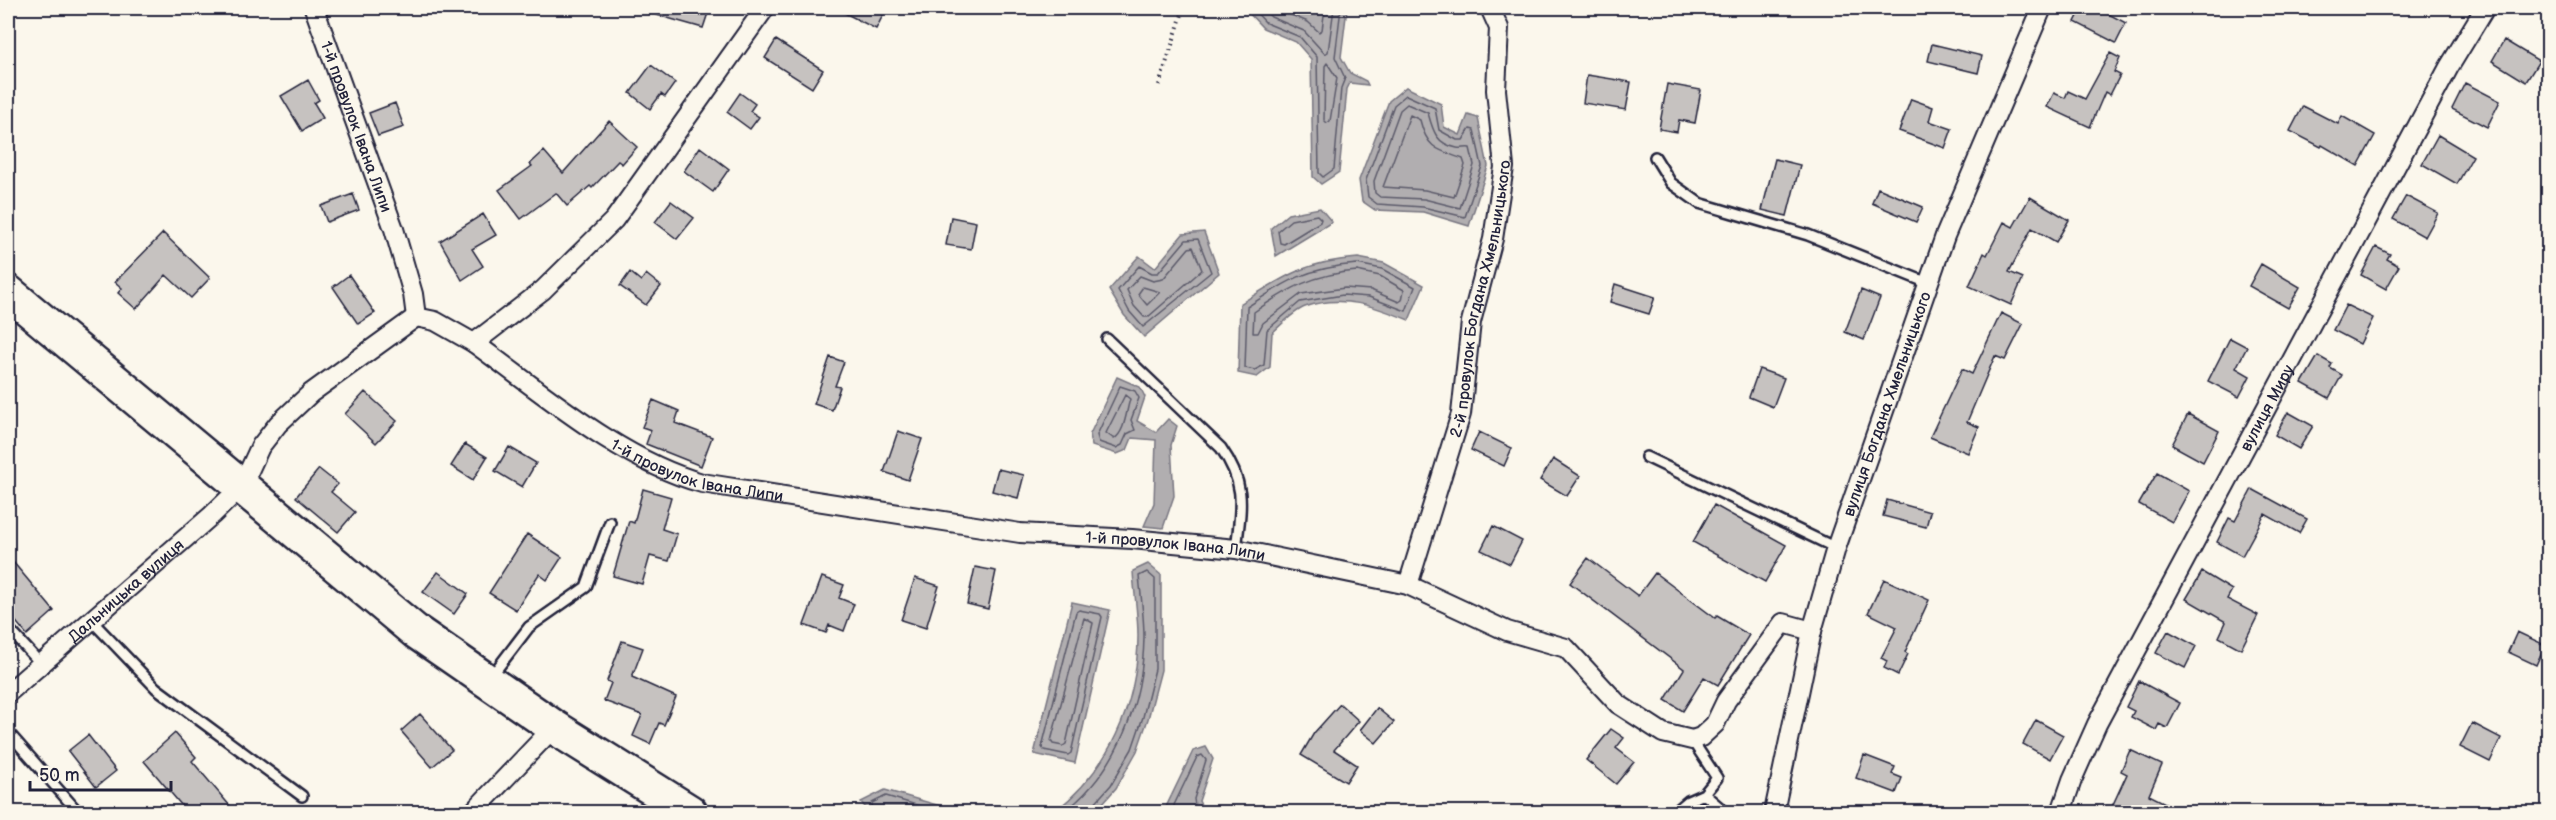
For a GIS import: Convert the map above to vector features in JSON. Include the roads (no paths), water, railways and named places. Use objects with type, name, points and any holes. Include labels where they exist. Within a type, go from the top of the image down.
[{"type":"highway","points":[[8,292],[416,631],[486,682],[690,813]]},
{"type":"street","name":"1-й провулок Івана Липи","points":[[314,8],[394,229],[413,294],[416,317],[435,321],[474,343],[613,442],[660,469],[702,483],[1020,533],[1132,539],[1236,549],[1408,585],[1507,631],[1566,648],[1618,704],[1663,733],[1692,740]]},
{"type":"street","points":[[474,343],[543,290],[614,220],[765,8]]},
{"type":"street","name":"2-й провулок Богдана Хмельницького","points":[[1408,585],[1461,414],[1471,322],[1493,239],[1504,167],[1496,90],[1499,28],[1490,8]]},
{"type":"street","name":"вулиця Богдана Хмельницького","points":[[1774,813],[1812,631],[1836,548],[1928,283],[2042,8]]},
{"type":"street","name":"вулиця Миру","points":[[2061,813],[2072,780],[2097,724],[2444,78],[2485,8]]},
{"type":"street","points":[[242,486],[260,447],[278,424],[311,393],[416,317]]},
{"type":"street","name":"Дальницька вулиця","points":[[8,693],[242,486]]},
{"type":"street","points":[[1692,740],[1701,737],[1715,724],[1726,701],[1783,623],[1812,631]]},
{"type":"street","points":[[473,813],[554,727]]},
{"type":"lane","points":[[1655,157],[1671,183],[1699,203],[1808,235],[1928,283]]},
{"type":"lane","points":[[1107,339],[1221,448],[1233,465],[1240,488],[1236,549]]},
{"type":"lane","points":[[1646,457],[1836,548]]},
{"type":"lane","points":[[486,682],[529,627],[586,587],[610,522]]},
{"type":"lane","points":[[92,621],[156,688],[303,796]]},
{"type":"lane","points":[[8,628],[41,664]]},
{"type":"lane","points":[[8,732],[78,813]]},
{"type":"lane","points":[[1675,813],[1688,801],[1704,795],[1717,778],[1692,740]]},
{"type":"lane","points":[[1704,795],[1725,813]]},
{"type":"water","points":[[1244,8],[1347,8],[1341,57],[1350,73],[1366,81],[1368,85],[1350,83],[1347,89],[1339,172],[1321,184],[1313,177],[1311,59],[1296,42],[1263,28]]},
{"type":"water","points":[[1406,87],[1441,104],[1444,127],[1460,135],[1468,115],[1478,118],[1488,166],[1469,226],[1423,212],[1375,210],[1362,201],[1359,180],[1389,101]]},
{"type":"water","points":[[1320,208],[1332,222],[1276,256],[1271,228],[1288,214]]},
{"type":"water","points":[[1204,232],[1219,273],[1144,337],[1124,315],[1109,290],[1139,256],[1155,268],[1183,234]]},
{"type":"water","points":[[1358,258],[1384,263],[1424,285],[1409,320],[1358,303],[1332,302],[1305,307],[1272,333],[1270,367],[1257,377],[1238,373],[1240,304],[1295,272],[1323,263]]},
{"type":"water","points":[[1117,377],[1140,387],[1145,397],[1137,421],[1156,432],[1168,419],[1177,426],[1171,445],[1174,496],[1163,528],[1144,526],[1154,503],[1156,440],[1132,438],[1127,450],[1117,454],[1092,446],[1090,434]]},
{"type":"water","points":[[1148,564],[1161,575],[1161,670],[1137,751],[1116,788],[1095,812],[1054,812],[1090,777],[1116,734],[1126,711],[1137,662],[1138,636],[1133,571]]},
{"type":"water","points":[[1072,602],[1110,610],[1075,763],[1034,754]]},
{"type":"water","points":[[1206,747],[1213,759],[1199,801],[1203,809],[1198,812],[1170,812],[1166,807],[1193,751]]},
{"type":"water","points":[[885,790],[961,812],[869,812],[861,802]]}]
